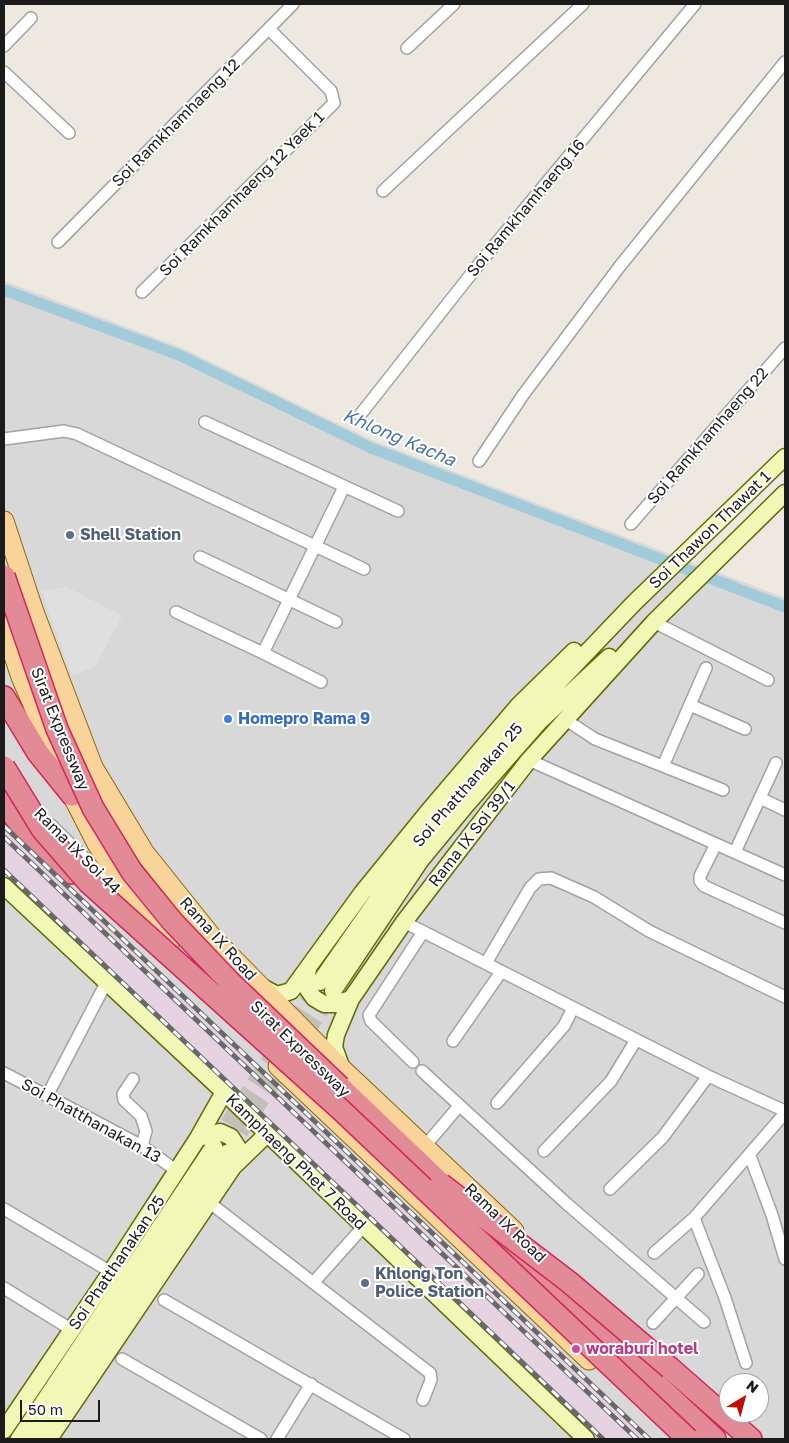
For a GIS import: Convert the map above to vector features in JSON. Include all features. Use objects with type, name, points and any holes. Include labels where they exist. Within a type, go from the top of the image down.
[{"type":"highway","name":"Sirat Expressway","points":[[4,576],[57,729],[93,808],[132,872],[172,921],[229,981],[441,1184],[715,1439]]},
{"type":"highway","points":[[4,697],[38,753],[72,795]]},
{"type":"highway","name":"Sirat Expressway","points":[[4,767],[42,829],[89,883],[340,1110],[688,1439]]},
{"type":"highway","points":[[4,802],[44,849],[120,913],[174,953]]},
{"type":"highway","points":[[441,1184],[569,1282],[751,1439]]},
{"type":"main road","name":"Soi Thawon Thawat 1","points":[[634,603],[785,457]]},
{"type":"main road","name":"Soi Thawon Thawat 1","points":[[654,622],[785,493]]},
{"type":"main road","name":"Rama IX Road","points":[[4,521],[34,612],[93,766],[144,852],[212,937],[342,1070],[499,1216],[652,1368],[728,1439]]},
{"type":"main road","points":[[261,987],[277,995],[287,994],[308,969],[362,893],[519,705],[567,657],[614,616],[634,603]]},
{"type":"main road","name":"Soi Phatthanakan 25","points":[[634,603],[527,715],[413,848],[327,986],[420,861],[505,758],[538,722],[625,641],[654,622]]},
{"type":"main road","name":"Rama IX Soi 39/1","points":[[342,1070],[334,1047],[336,1035],[351,999],[404,922],[529,760],[654,622]]},
{"type":"main road","points":[[4,626],[21,677],[72,795],[97,844],[127,891],[174,953],[230,1018],[319,1106],[674,1439]]},
{"type":"main road","name":"Kamphaeng Phet 7 Road","points":[[4,886],[106,984],[224,1092],[266,1135],[586,1439]]},
{"type":"main road","points":[[308,969],[307,988],[314,998],[324,1004],[335,1004],[351,999]]},
{"type":"main road","name":"Soi Phatthanakan 25","points":[[4,1430],[177,1171],[224,1092]]},
{"type":"main road","points":[[198,1138],[220,1132],[231,1137],[236,1142],[239,1156],[224,1155]]},
{"type":"main road","name":"Soi Phatthanakan 25","points":[[19,1439],[224,1155],[266,1135]]},
{"type":"main road","name":"Soi Phatthanakan 25","points":[[49,1439],[210,1203],[224,1155]]},
{"type":"main road","name":"Soi Phatthanakan 25","points":[[34,1439],[224,1155]]},
{"type":"street","name":"Soi Ramkhamhaeng 12","points":[[58,242],[294,4]]},
{"type":"street","points":[[407,48],[454,4]]},
{"type":"street","points":[[383,191],[583,4]]},
{"type":"street","name":"Soi Ramkhamhaeng 16","points":[[360,415],[479,264],[695,4]]},
{"type":"street","points":[[4,46],[31,18]]},
{"type":"street","name":"Soi Ramkhamhaeng 12 Yaek 1","points":[[142,292],[334,103],[331,91],[269,29]]},
{"type":"street","points":[[479,461],[523,395],[620,266],[785,62]]},
{"type":"street","points":[[4,72],[69,133]]},
{"type":"street","name":"Soi Ramkhamhaeng 22","points":[[631,524],[785,348]]},
{"type":"street","points":[[205,422],[398,511]]},
{"type":"street","points":[[4,439],[64,431],[77,434],[364,569]]},
{"type":"street","points":[[262,653],[344,487]]},
{"type":"street","points":[[200,557],[336,622]]},
{"type":"street","points":[[176,612],[321,682]]},
{"type":"street","points":[[654,622],[768,680]]},
{"type":"street","points":[[663,766],[706,668]]},
{"type":"street","points":[[690,706],[745,729]]},
{"type":"street","points":[[566,720],[595,739],[723,790]]},
{"type":"street","points":[[529,760],[785,874]]},
{"type":"street","points":[[736,852],[776,763]]},
{"type":"street","name":"Rama IX Soi 44","points":[[4,778],[151,924]]},
{"type":"street","points":[[760,798],[785,810]]},
{"type":"street","points":[[716,844],[700,876],[700,881],[704,886],[785,922]]},
{"type":"street","points":[[486,963],[530,888],[539,879],[550,878],[594,897],[648,931],[785,997]]},
{"type":"street","points":[[404,922],[708,1076],[785,1112],[750,1156],[694,1218],[654,1253]]},
{"type":"street","points":[[413,1062],[371,1021],[369,1016],[423,932]]},
{"type":"street","points":[[453,1041],[501,972]]},
{"type":"street","points":[[47,1096],[106,984]]},
{"type":"street","points":[[497,1102],[564,1026],[573,1008]]},
{"type":"street","points":[[544,1151],[611,1081],[636,1040]]},
{"type":"street","points":[[422,1072],[704,1322]]},
{"type":"street","name":"Soi Phatthanakan 13","points":[[4,1073],[142,1146],[177,1171]]},
{"type":"street","points":[[610,1189],[663,1137],[708,1076]]},
{"type":"street","points":[[133,1079],[123,1094],[124,1100],[141,1116],[146,1131],[142,1146]]},
{"type":"street","points":[[425,1146],[459,1106]]},
{"type":"street","points":[[750,1156],[772,1215],[785,1259]]},
{"type":"street","points":[[210,1203],[430,1373],[431,1380],[423,1400]]},
{"type":"street","points":[[4,1209],[111,1272]]},
{"type":"street","points":[[694,1218],[746,1363]]},
{"type":"street","points":[[313,1283],[363,1227]]},
{"type":"street","points":[[653,1323],[698,1274]]},
{"type":"street","points":[[4,1288],[72,1330]]},
{"type":"street","points":[[164,1300],[404,1439]]},
{"type":"street","points":[[122,1359],[261,1439]]},
{"type":"street","points":[[277,1439],[311,1384]]},
{"type":"shaded area","points":[[4,281],[182,348],[374,441],[785,598],[785,1439],[4,1439]]},
{"type":"shaded area","points":[[67,587],[122,616],[95,667],[72,676],[42,591]]},
{"type":"shaded area","points":[[4,824],[653,1439],[583,1439],[4,886]]},
{"type":"waterway","name":"Khlong Kacha","points":[[4,290],[179,355],[371,448],[785,607]]},
{"type":"tunnel","points":[[215,1144],[319,984]]},
{"type":"tunnel","points":[[227,1152],[332,993]]},
{"type":"railway","points":[[4,826],[649,1439]]},
{"type":"railway","points":[[4,837],[637,1439]]},
{"type":"railway","points":[[4,870],[603,1439]]},
{"type":"place","name":"Shell Station","points":[[70,535]]},
{"type":"place","name":"Homepro Rama 9","points":[[228,719]]},
{"type":"place","name":"Khlong Ton Police Station","points":[[365,1283]]},
{"type":"place","name":"woraburi hotel","points":[[576,1349]]}]
